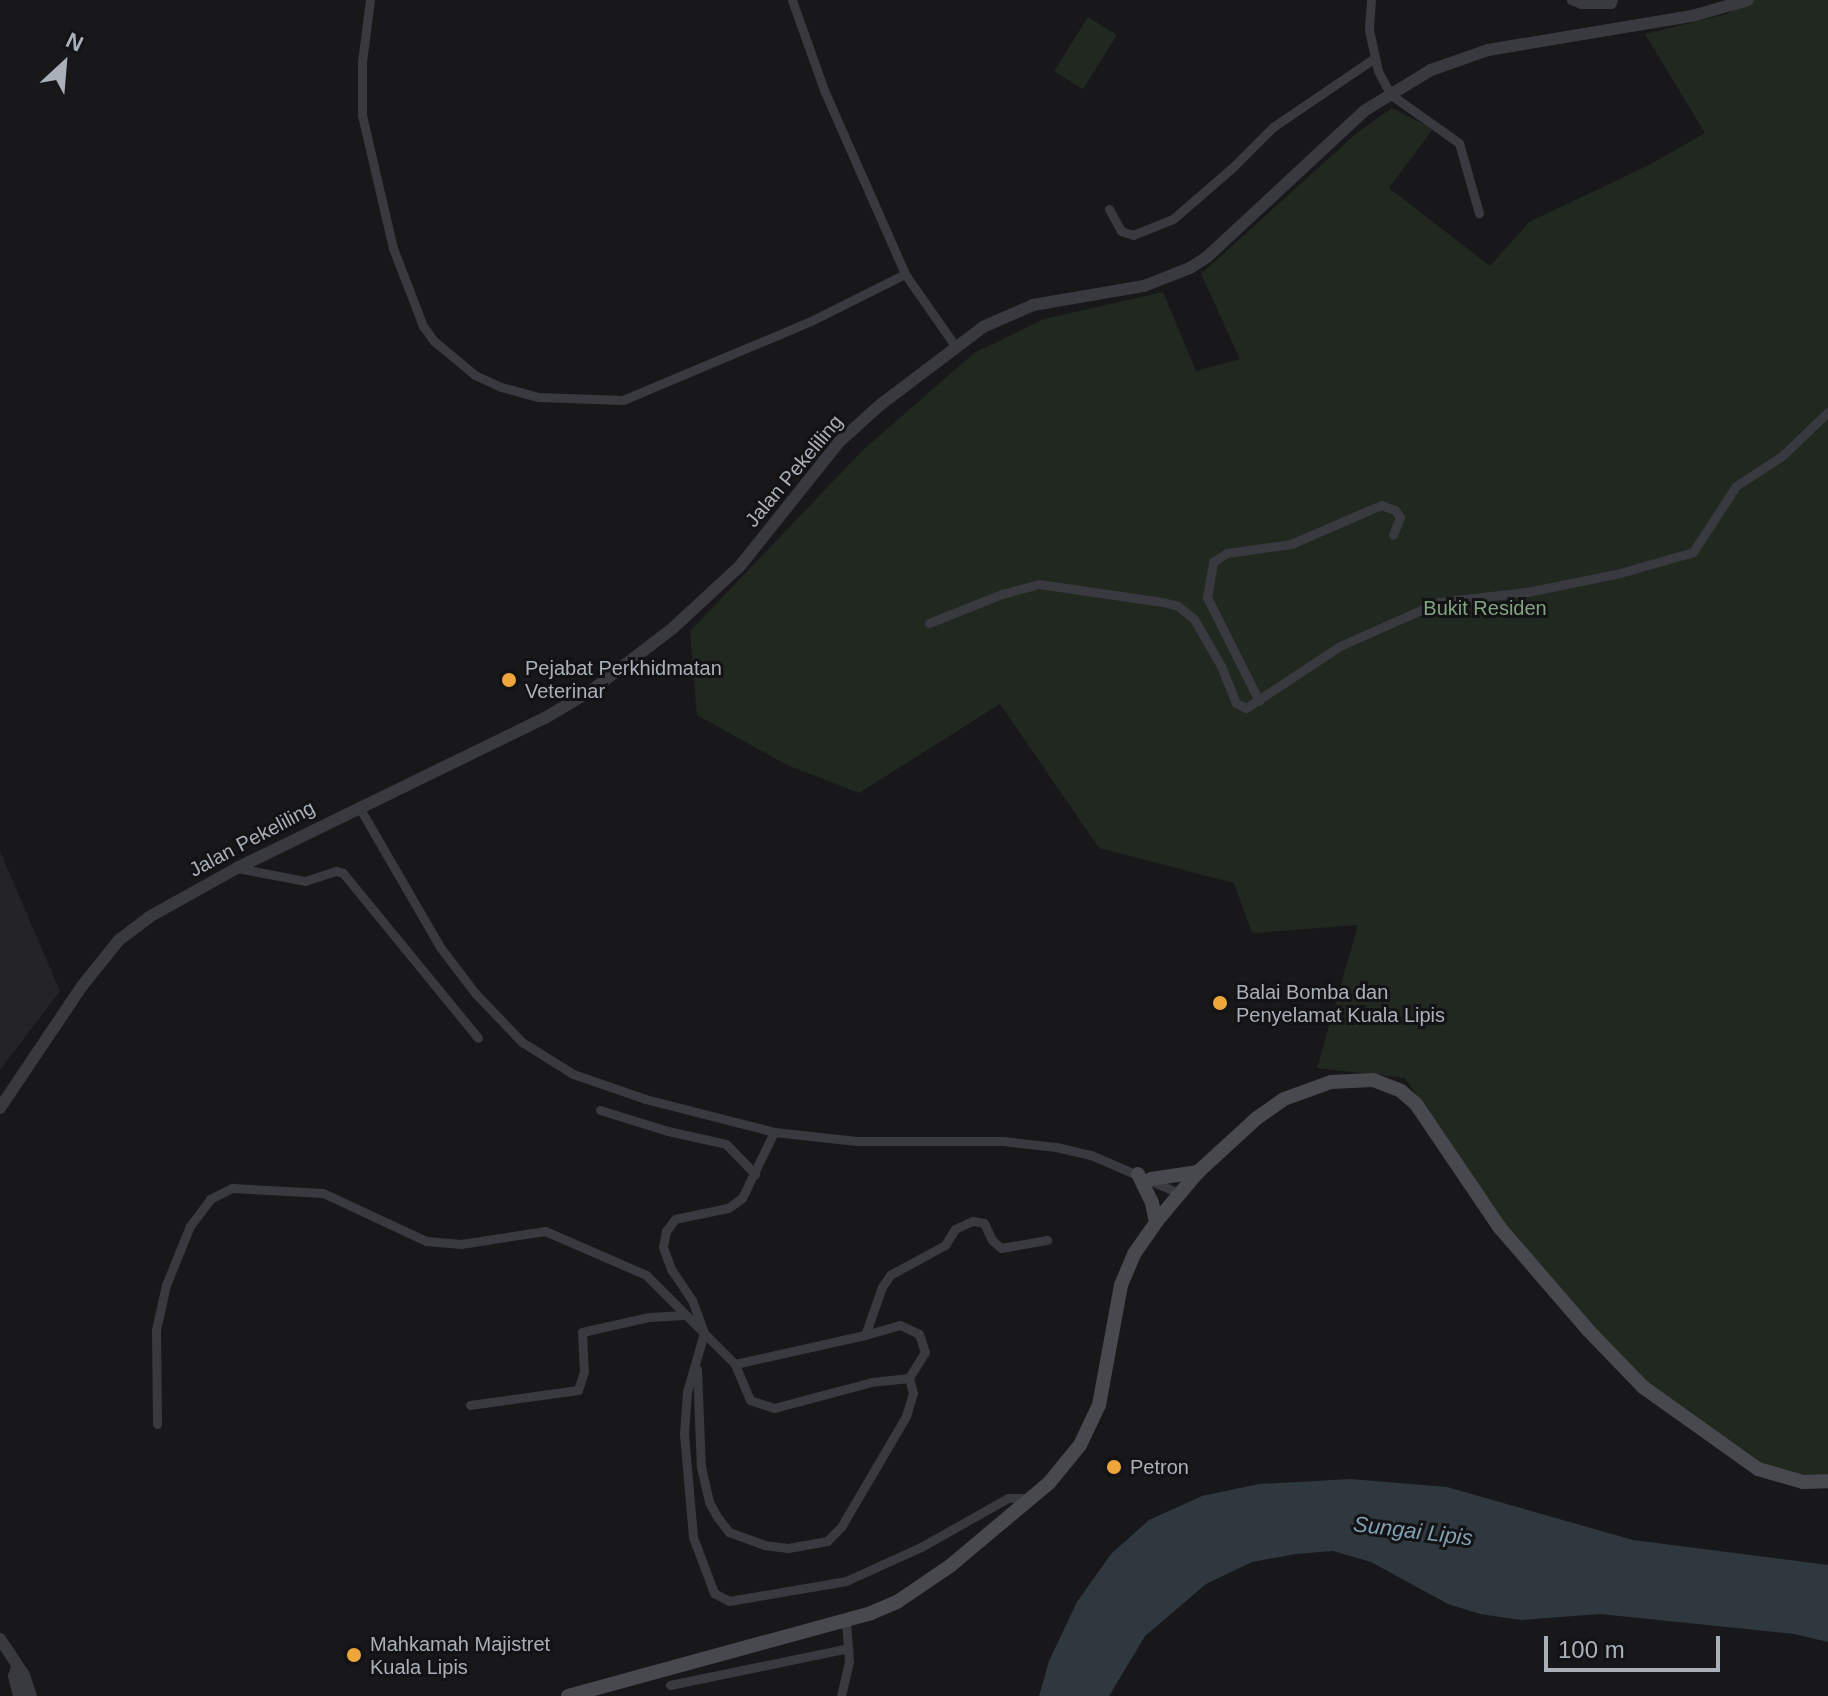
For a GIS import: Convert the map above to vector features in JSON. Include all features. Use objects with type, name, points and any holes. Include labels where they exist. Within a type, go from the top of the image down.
[{"type":"main road","points":[[568,1696],[846,1621],[897,1602],[921,1587],[1032,1498],[1080,1445],[1092,1423],[1104,1382],[1121,1285],[1134,1254],[1179,1193],[1257,1118],[1284,1099],[1346,1080],[1387,1083],[1416,1104],[1500,1228],[1588,1330],[1643,1387],[1758,1469],[1803,1482],[1828,1481]]},
{"type":"main road","points":[[1156,1222],[1144,1176],[1198,1172]]},
{"type":"street","points":[[370,0],[362,62],[362,115],[393,248],[423,326],[434,341],[475,375],[501,387],[538,397],[623,400],[811,321],[905,274]]},
{"type":"street","points":[[792,0],[824,90],[905,274],[956,347]]},
{"type":"street","points":[[1371,0],[1369,30],[1373,59],[1390,94],[1459,143],[1479,213]]},
{"type":"street","points":[[1571,0],[1581,4],[1611,4],[1613,0]]},
{"type":"street","name":"Jalan Pekeliling","points":[[0,1108],[82,986],[119,940],[149,917],[237,868],[566,707],[673,628],[757,546],[839,442],[880,405],[956,347],[1018,309],[1144,286],[1190,268],[1207,257],[1334,137],[1390,94],[1431,70],[1488,50],[1692,16],[1748,0]]},
{"type":"street","points":[[1109,209],[1121,231],[1133,235],[1173,219],[1224,176],[1273,127],[1373,59]]},
{"type":"street","points":[[929,623],[1039,584],[1178,606],[1194,619],[1239,707],[1246,708],[1340,646],[1439,602],[1542,589],[1620,573],[1693,552],[1736,486],[1782,456],[1828,412]]},
{"type":"street","points":[[1259,701],[1207,597],[1213,562],[1227,553],[1291,544],[1381,505],[1390,507],[1400,517],[1393,535]]},
{"type":"street","points":[[359,807],[440,947],[475,993],[522,1042],[573,1074],[602,1087],[774,1132],[857,1141],[1025,1142],[1091,1155],[1179,1193]]},
{"type":"street","points":[[237,868],[305,881],[336,871],[343,873],[478,1038]]},
{"type":"street","points":[[600,1110],[668,1131],[726,1144],[755,1174]]},
{"type":"street","points":[[774,1132],[742,1198],[728,1208],[687,1214],[675,1219],[666,1231],[665,1256],[692,1300],[704,1333],[687,1392],[684,1434],[693,1537],[708,1583],[722,1599],[820,1588],[846,1581],[921,1547],[1008,1498],[1032,1498]]},
{"type":"street","points":[[157,1424],[156,1330],[166,1285],[190,1226],[210,1199],[232,1188],[323,1193],[426,1241],[461,1244],[545,1231],[646,1275],[735,1364],[750,1400],[774,1408],[872,1382],[909,1378]]},
{"type":"street","points":[[865,1335],[882,1287],[890,1275],[945,1245],[955,1229],[980,1220],[996,1245],[1008,1249],[1047,1240]]},
{"type":"street","points":[[470,1405],[578,1390],[584,1372],[582,1332],[649,1317],[685,1315]]},
{"type":"street","points":[[696,1363],[701,1467],[709,1502],[729,1532],[753,1542],[788,1548],[819,1544],[841,1527],[906,1416],[913,1393],[909,1378],[925,1352],[919,1334],[900,1325],[735,1364]]},
{"type":"street","points":[[841,1696],[847,1678],[846,1621]]},
{"type":"street","points":[[0,1639],[24,1675],[31,1696]]},
{"type":"street","points":[[670,1685],[848,1648]]},
{"type":"street","points":[[17,1667],[14,1676],[19,1696]]},
{"type":"shaded area","points":[[0,851],[60,991],[0,1070]]},
{"type":"green space","name":"Bukit Residen","points":[[1752,0],[1828,0],[1828,1478],[1765,1471],[1660,1399],[1504,1227],[1405,1078],[1317,1068],[1358,925],[1252,933],[1234,883],[1099,848],[1000,704],[859,793],[787,765],[697,715],[690,631],[863,450],[974,353],[1044,319],[1163,292],[1196,371],[1240,359],[1201,274],[1358,132],[1392,108],[1433,129],[1389,188],[1490,266],[1529,222],[1649,165],[1705,133],[1645,34],[1727,14]]},
{"type":"green space","points":[[1088,17],[1117,35],[1083,89],[1054,71]]},
{"type":"water","name":"Sungai Lipis","points":[[1350,1479],[1447,1487],[1633,1540],[1828,1565],[1828,1642],[1794,1634],[1600,1614],[1521,1620],[1480,1614],[1448,1604],[1371,1562],[1333,1551],[1252,1562],[1206,1584],[1145,1636],[1109,1696],[1039,1696],[1049,1661],[1077,1602],[1111,1554],[1149,1520],[1202,1496],[1259,1484]]},
{"type":"place","name":"Pejabat Perkhidmatan Veterinar","points":[[509,680]]},
{"type":"place","name":"Balai Bomba dan Penyelamat Kuala Lipis","points":[[1220,1003]]},
{"type":"place","name":"Petron","points":[[1114,1467]]},
{"type":"place","name":"Mahkamah Majistret Kuala Lipis","points":[[354,1655]]}]
